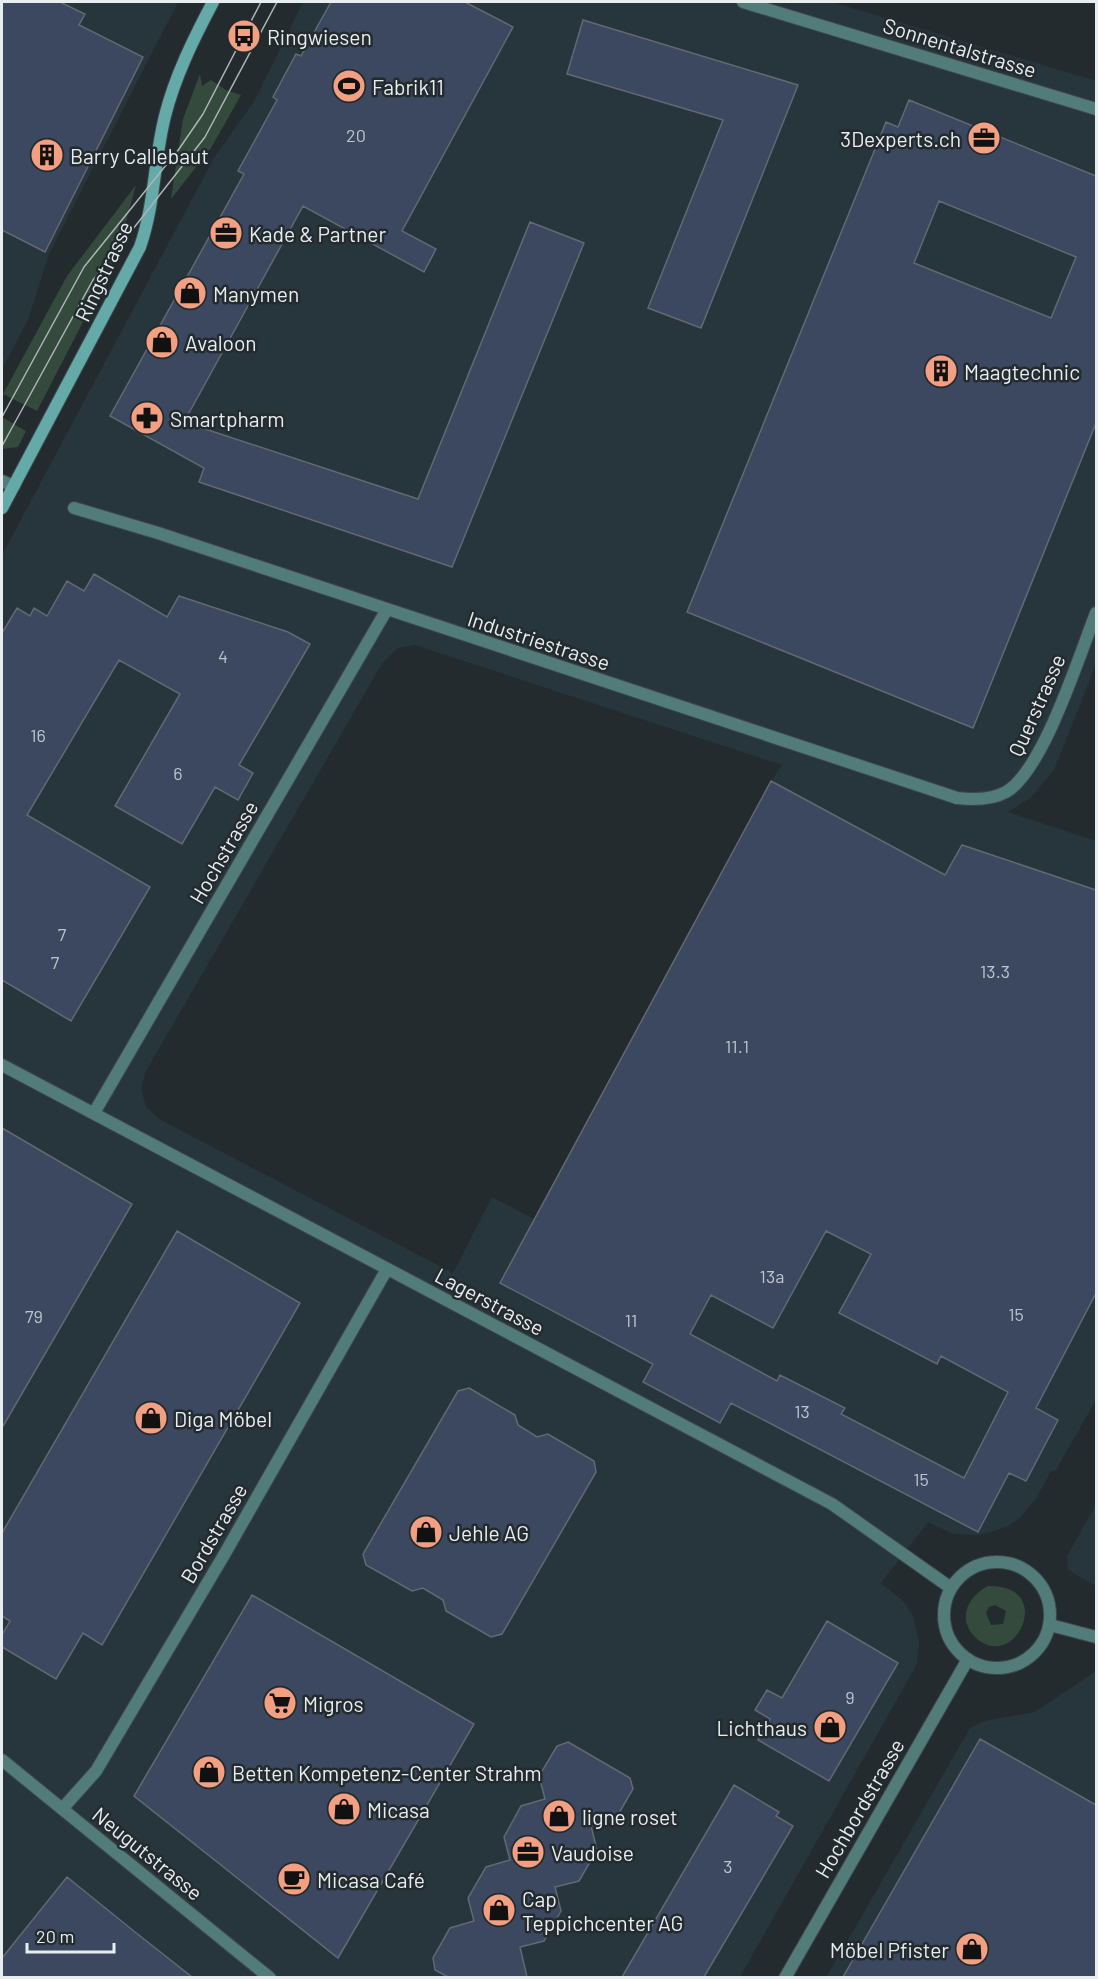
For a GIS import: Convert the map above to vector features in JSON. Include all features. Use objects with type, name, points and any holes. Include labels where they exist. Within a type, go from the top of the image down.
[{"type":"main road","name":"Ringstrasse","points":[[2,508],[140,246],[151,206],[165,116],[182,67],[213,2]]},
{"type":"street","name":"Sonnentalstrasse","points":[[743,2],[1096,109]]},
{"type":"street","points":[[2,480],[14,486]]},
{"type":"street","name":"Industriestrasse","points":[[74,508],[158,533],[386,611],[957,798],[983,800],[994,797]]},
{"type":"street","name":"Hochstrasse","points":[[94,1113],[386,611]]},
{"type":"street","name":"Querstrasse","points":[[994,797],[1017,784],[1034,764],[1096,613]]},
{"type":"street","name":"Lagerstrasse","points":[[2,1065],[832,1504],[951,1588]]},
{"type":"street","name":"Bordstrasse","points":[[62,1809],[96,1771],[224,1555],[387,1269]]},
{"type":"street","points":[[984,1563],[1011,1563],[1024,1568],[1037,1579],[1046,1593],[1050,1609],[1050,1625],[1043,1642],[1031,1656],[1015,1665],[999,1668],[982,1666],[968,1659],[956,1648],[948,1634],[944,1619],[945,1603],[951,1588],[960,1577],[984,1563]]},
{"type":"street","points":[[1050,1625],[1096,1637]]},
{"type":"street","name":"Hochbordstrasse","points":[[785,1977],[968,1659]]},
{"type":"street","name":"Neugutstrasse","points":[[2,1760],[270,1977]]},
{"type":"shaded area","name":"Barry Callebaut","points":[[2,2],[178,2],[49,254],[28,320],[2,369]]},
{"type":"shaded area","points":[[303,2],[832,2],[1096,81],[1096,664],[1054,770],[1030,798],[1008,812],[1096,841],[1096,1400],[1056,1470],[1051,1471],[1037,1497],[1020,1518],[1008,1526],[981,1535],[953,1534],[928,1522],[881,1583],[903,1601],[913,1616],[919,1643],[917,1664],[740,1977],[2,1978],[2,555],[214,158],[255,100]],"holes":[[[415,645],[782,765],[771,781],[534,1219],[492,1197],[453,1273],[159,1119],[146,1107],[141,1088],[146,1071],[383,662],[398,648]]]},
{"type":"shaded area","points":[[1096,1505],[1096,1586],[1068,1570],[1067,1556]]},
{"type":"shaded area","points":[[1096,1671],[1096,1977],[826,1978],[970,1728],[984,1721],[1035,1712]]},
{"type":"green space","points":[[200,74],[202,86],[211,80],[226,90],[241,95],[211,148],[171,199],[183,119]]},
{"type":"green space","points":[[136,185],[116,258],[37,411],[3,394],[67,276]]},
{"type":"green space","points":[[2,417],[26,431],[18,447],[2,449]]},
{"type":"green space","points":[[988,1586],[1009,1589],[1021,1599],[1025,1612],[1022,1626],[1014,1638],[1002,1645],[988,1645],[973,1635],[968,1628],[966,1614],[968,1607],[971,1600]],"holes":[[[995,1605],[1006,1611],[1003,1624],[991,1625],[986,1613],[989,1607]]]},
{"type":"building","name":"Barry Callebaut","points":[[2,2],[60,2],[85,14],[79,25],[143,57],[45,252],[2,230]]},
{"type":"building","points":[[331,2],[465,2],[513,27],[402,231],[436,249],[424,272],[303,206],[184,422],[418,499],[530,222],[584,243],[452,567],[199,482],[204,468],[110,416],[244,174],[238,171],[277,100],[273,97],[296,54],[301,56]]},
{"type":"building","points":[[583,20],[798,85],[701,328],[648,308],[723,120],[567,74]]},
{"type":"building","name":"Maagtechnic","points":[[909,100],[1096,176],[1096,423],[973,728],[687,612],[886,122],[898,127]],"holes":[[[939,201],[1076,257],[1051,318],[914,263]]]},
{"type":"building","points":[[94,574],[167,617],[179,596],[288,632],[310,644],[239,765],[253,773],[238,800],[215,787],[182,844],[115,806],[180,694],[119,660],[27,815],[150,887],[71,1021],[2,980],[2,633],[17,608],[30,616],[34,608],[47,616],[67,581],[84,591]]},
{"type":"building","points":[[771,781],[945,875],[962,845],[1096,890],[1096,1293],[1036,1408],[1058,1420],[1026,1481],[1009,1473],[978,1532],[731,1403],[720,1423],[643,1382],[653,1364],[500,1283]],"holes":[[[826,1231],[871,1254],[839,1313],[937,1364],[941,1356],[1008,1392],[964,1478],[841,1414],[845,1408],[780,1375],[777,1381],[690,1334],[711,1295],[773,1328]]]},
{"type":"building","points":[[2,1128],[132,1204],[2,1428]]},
{"type":"building","name":"Diga Möbel","points":[[177,1231],[300,1303],[102,1645],[83,1633],[56,1679],[2,1647],[2,1635],[10,1621],[2,1616],[2,1533]]},
{"type":"building","points":[[469,1388],[515,1415],[518,1425],[537,1437],[548,1434],[594,1461],[596,1472],[502,1634],[491,1637],[446,1611],[443,1600],[423,1588],[412,1591],[366,1565],[363,1554],[458,1391]]},
{"type":"building","points":[[252,1595],[474,1724],[338,1958],[134,1796]]},
{"type":"building","points":[[827,1621],[898,1663],[829,1781],[758,1740],[770,1719],[755,1710],[767,1690],[782,1698]]},
{"type":"building","points":[[980,1739],[1096,1805],[1096,1977],[843,1977]]},
{"type":"building","points":[[568,1742],[630,1778],[633,1789],[615,1820],[591,1826],[597,1850],[579,1881],[555,1887],[561,1911],[544,1941],[520,1947],[527,1977],[448,1977],[435,1970],[433,1958],[450,1928],[474,1921],[468,1898],[486,1867],[510,1860],[504,1837],[521,1806],[545,1799],[539,1776],[557,1746]]},
{"type":"building","points":[[734,1785],[779,1812],[776,1816],[793,1826],[704,1977],[622,1977]]},
{"type":"building","points":[[67,1877],[192,1977],[2,1977],[2,1958]]},
{"type":"tram line","points":[[2,417],[84,267],[179,149],[203,114],[261,2]]},
{"type":"tram line","points":[[2,446],[93,280],[205,137],[277,2]]},
{"type":"place","name":"Ringwiesen","points":[[244,36]]},
{"type":"place","name":"Fabrik11","points":[[349,86]]},
{"type":"place","name":"3Dexperts.ch","points":[[984,138]]},
{"type":"place","name":"Barry Callebaut","points":[[47,155]]},
{"type":"place","name":"Kade & Partner","points":[[226,233]]},
{"type":"place","name":"Manymen","points":[[190,293]]},
{"type":"place","name":"Avaloon","points":[[162,342]]},
{"type":"place","name":"Maagtechnic","points":[[941,371]]},
{"type":"place","name":"Smartpharm","points":[[147,418]]},
{"type":"place","name":"Diga Möbel","points":[[151,1418]]},
{"type":"place","name":"Jehle AG","points":[[426,1532]]},
{"type":"place","name":"Migros","points":[[280,1703]]},
{"type":"place","name":"Lichthaus","points":[[830,1727]]},
{"type":"place","name":"Betten Kompetenz-Center Strahm","points":[[209,1772]]},
{"type":"place","name":"Micasa","points":[[344,1809]]},
{"type":"place","name":"ligne roset","points":[[559,1816]]},
{"type":"place","name":"Vaudoise","points":[[528,1852]]},
{"type":"place","name":"Micasa Café","points":[[294,1879]]},
{"type":"place","name":"Cap Teppichcenter AG","points":[[499,1910]]},
{"type":"place","name":"Möbel Pfister","points":[[972,1949]]}]
